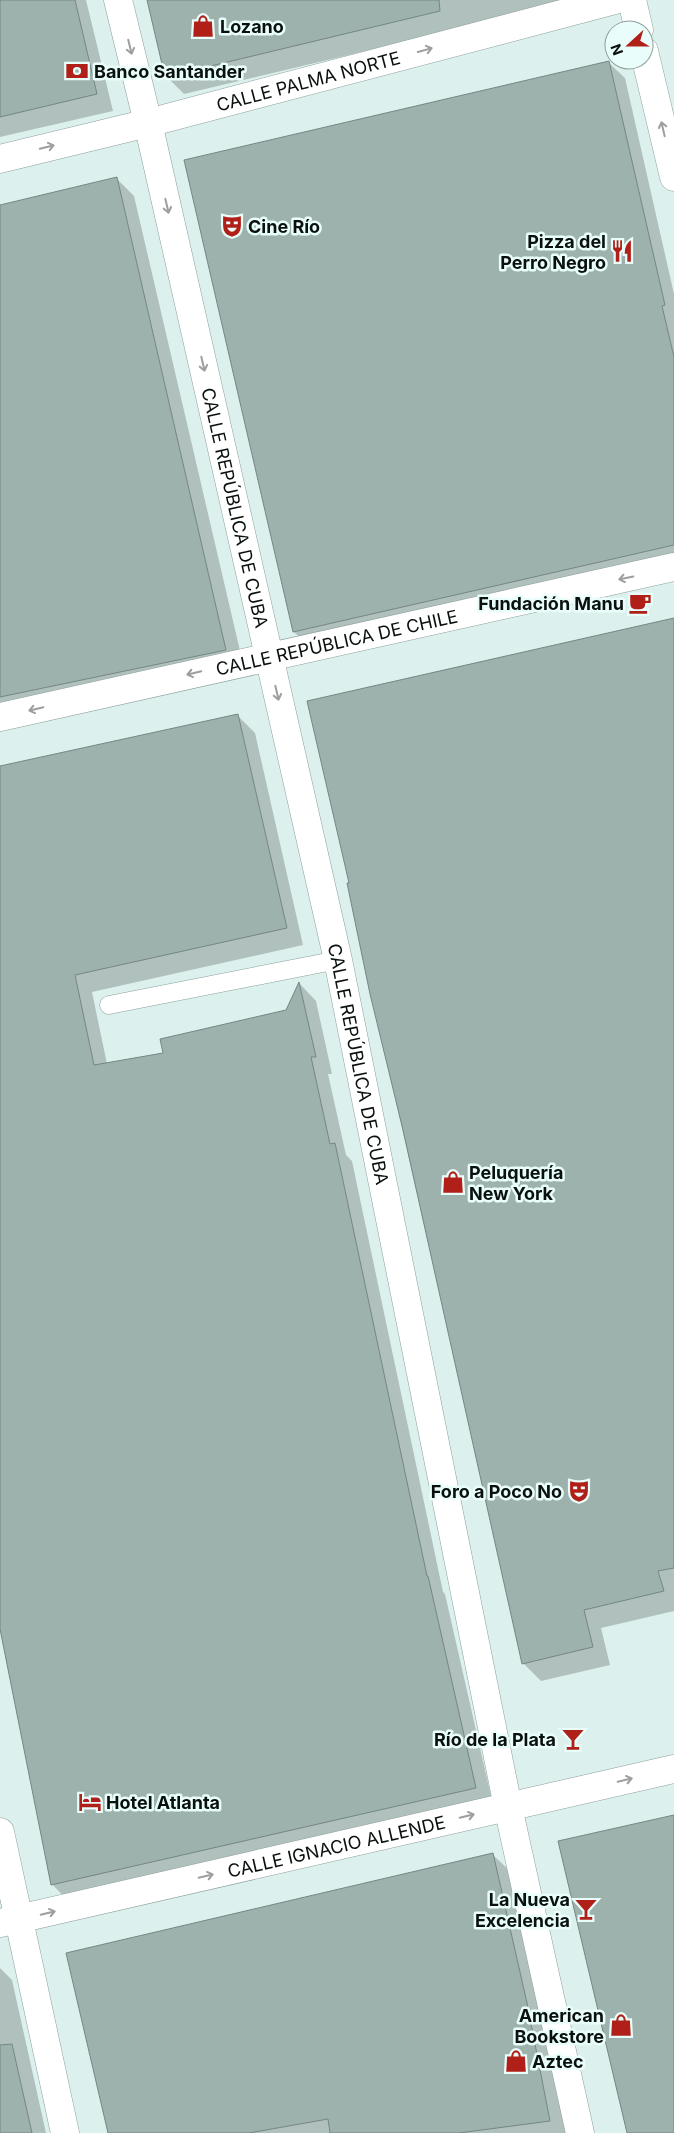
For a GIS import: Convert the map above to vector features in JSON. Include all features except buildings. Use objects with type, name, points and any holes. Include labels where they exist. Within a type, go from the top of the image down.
[{"type":"street","name":"CALLE REPÚBLICA DE CUBA","points":[[118,0],[148,123],[338,960],[508,1806],[580,2133]]},
{"type":"street","name":"CALLE PALMA NORTE","points":[[0,159],[148,123],[615,0]]},
{"type":"street","points":[[632,0],[637,20]]},
{"type":"street","points":[[649,70],[674,177]]},
{"type":"street","name":"CALLE REPÚBLICA DE CHILE","points":[[0,717],[674,567]]},
{"type":"street","name":"CALLE IGNACIO ALLENDE","points":[[9,1921],[674,1769]]},
{"type":"street","points":[[0,1832],[9,1921],[65,2133]]},
{"type":"lane","points":[[109,1005],[338,960]]},
{"type":"place","name":"Lozano","points":[[203,26]]},
{"type":"place","name":"Banco Santander","points":[[77,71]]},
{"type":"place","name":"Cine Río","points":[[232,226]]},
{"type":"place","name":"Pizza del Perro Negro","points":[[622,251]]},
{"type":"place","name":"Fundación Manu","points":[[640,603]]},
{"type":"place","name":"Peluquería New York","points":[[453,1182]]},
{"type":"place","name":"Foro a Poco No","points":[[579,1491]]},
{"type":"place","name":"Río de la Plata","points":[[573,1739]]},
{"type":"place","name":"Hotel Atlanta","points":[[90,1802]]},
{"type":"place","name":"La Nueva Excelencia","points":[[586,1909]]},
{"type":"place","name":"American Bookstore","points":[[621,2025]]},
{"type":"place","name":"Aztec","points":[[516,2061]]}]
